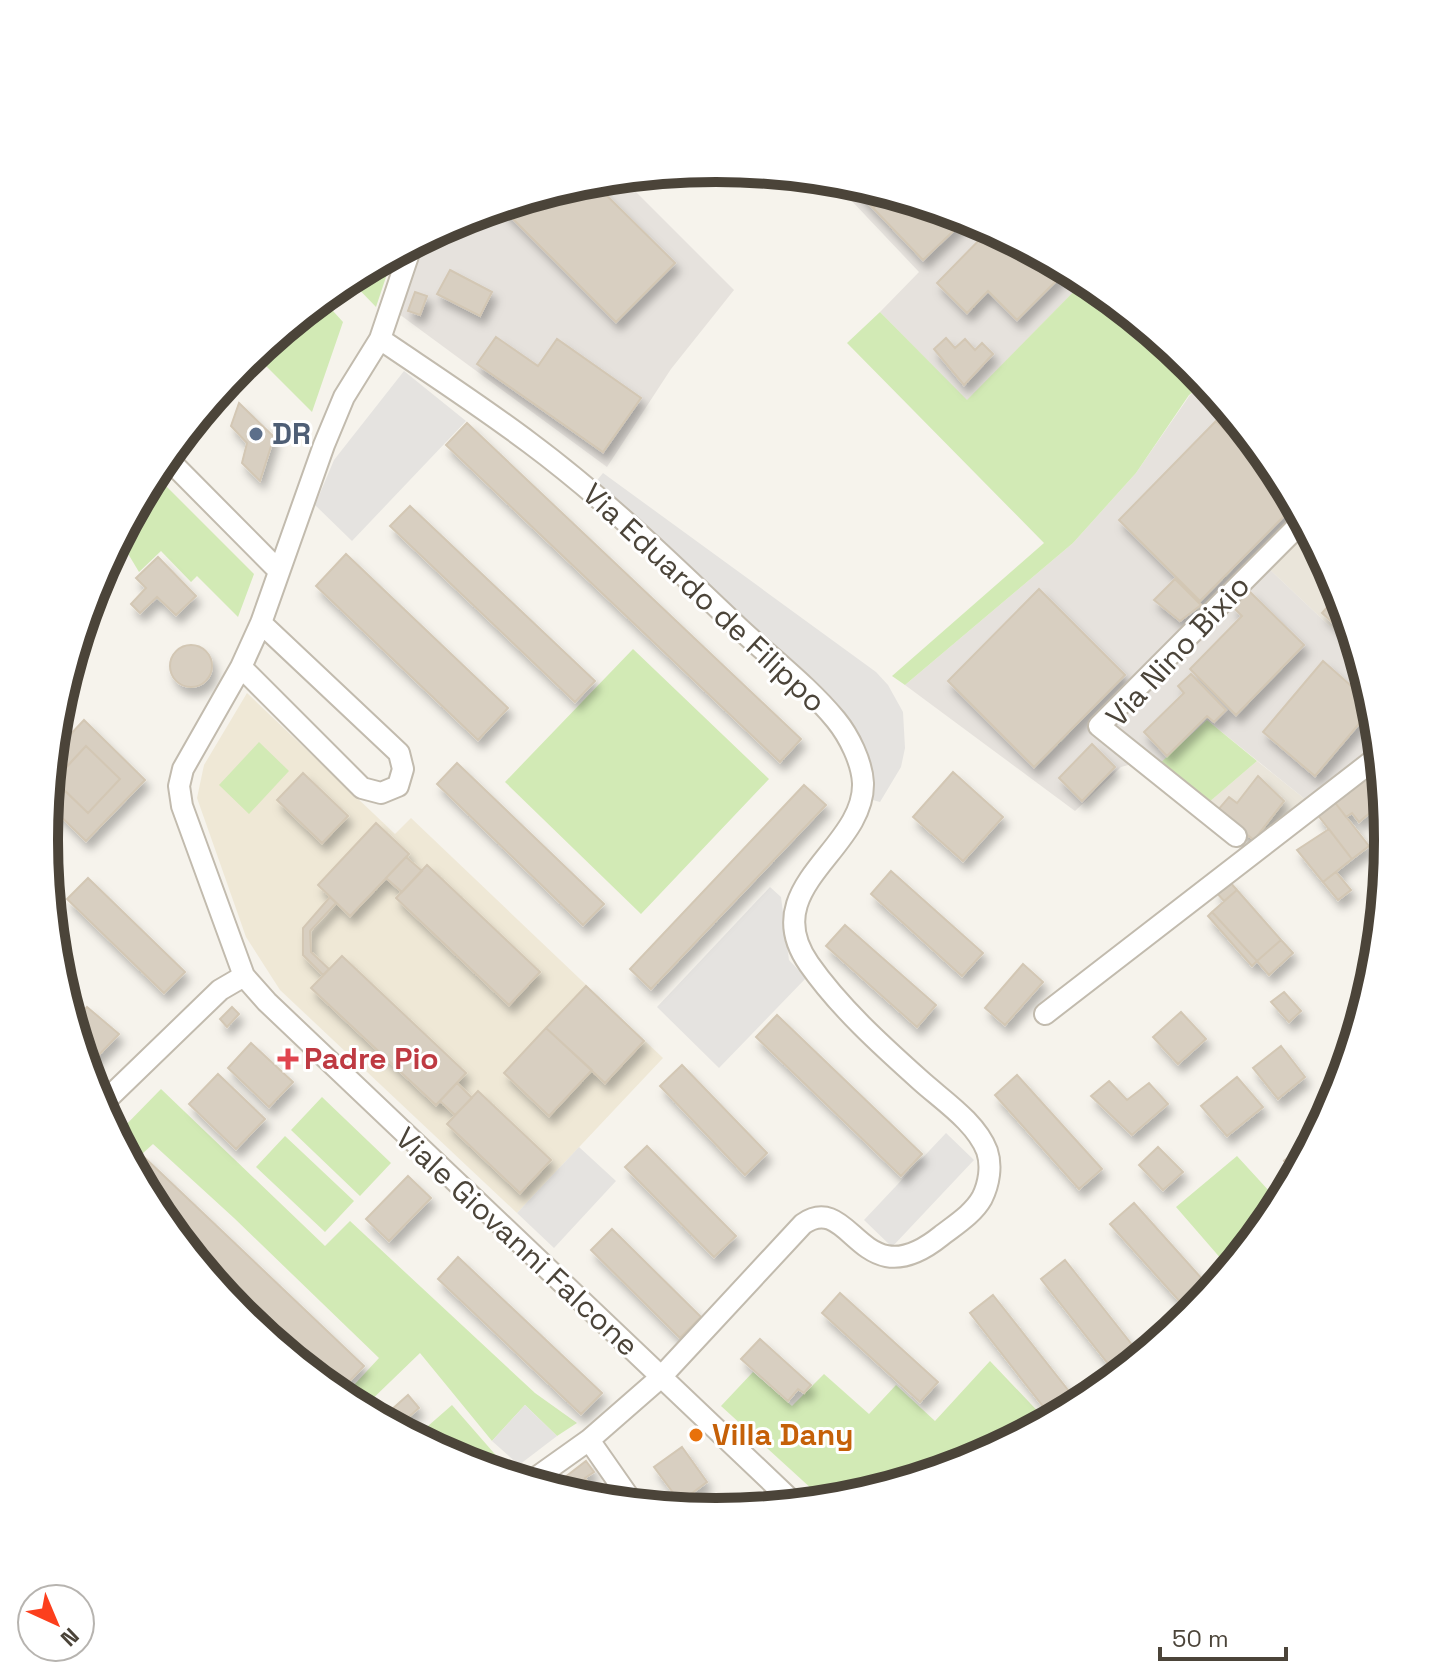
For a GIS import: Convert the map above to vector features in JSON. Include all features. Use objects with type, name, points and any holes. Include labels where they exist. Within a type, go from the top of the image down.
[{"type":"street","points":[[110,1096],[220,990],[244,976],[182,806],[179,786],[188,757],[241,667],[261,623],[344,397],[380,339],[407,259]]},
{"type":"street","name":"Via Eduardo de Filippo","points":[[380,339],[477,405],[589,490],[837,721],[862,774],[862,797],[852,819],[805,887],[798,902],[795,930],[809,965],[846,1008],[974,1130],[989,1163],[986,1189],[969,1214],[922,1251],[908,1258],[882,1257],[871,1252],[839,1222],[820,1216],[811,1218],[660,1378]]},
{"type":"street","points":[[175,466],[279,571]]},
{"type":"street","name":"Via Nino Bixio","points":[[1236,836],[1099,726],[1295,529]]},
{"type":"street","points":[[241,667],[362,788],[381,793],[398,786],[403,769],[399,753],[261,623]]},
{"type":"street","points":[[1045,1014],[1369,763]]},
{"type":"street","name":"Viale Giovanni Falcone","points":[[244,976],[418,1149],[784,1494]]},
{"type":"street","points":[[542,1474],[589,1440],[660,1378]]},
{"type":"street","points":[[589,1440],[625,1491]]},
{"type":"shaded area","points":[[631,187],[734,290],[671,369],[607,467],[399,314],[422,251],[425,249],[504,216],[588,194]]},
{"type":"shaded area","points":[[846,194],[928,216],[968,232],[1007,249],[1077,289],[967,401],[880,312],[919,272]]},
{"type":"shaded area","points":[[404,371],[466,421],[352,541],[315,505],[334,460]]},
{"type":"shaded area","points":[[1196,390],[1238,439],[1296,530],[1263,563],[1342,638],[1352,669],[1368,757],[1311,804],[1207,720],[1147,776],[1132,764],[1121,767],[1075,811],[905,685],[1073,543],[1136,473],[1190,395]]},
{"type":"shaded area","points":[[603,473],[876,672],[888,685],[903,712],[905,748],[901,767],[880,802],[862,797],[850,743],[589,490]]},
{"type":"shaded area","points":[[1296,530],[1324,588],[1342,638],[1263,563]]},
{"type":"shaded area","points":[[247,693],[395,834],[411,818],[663,1058],[517,1213],[280,990],[246,937],[197,798],[204,765]]},
{"type":"shaded area","points":[[1257,761],[1311,804],[1245,853],[1195,814]]},
{"type":"shaded area","points":[[770,887],[781,897],[789,960],[806,978],[719,1068],[657,1007]]},
{"type":"shaded area","points":[[946,1133],[974,1160],[892,1247],[864,1220]]},
{"type":"shaded area","points":[[579,1147],[616,1181],[554,1248],[517,1213]]},
{"type":"shaded area","points":[[525,1405],[557,1436],[519,1465],[492,1441]]},
{"type":"green space","points":[[389,269],[376,307],[357,288]]},
{"type":"green space","points":[[1076,289],[1117,317],[1196,390],[1189,395],[1136,473],[1073,543],[905,685],[892,676],[1044,543],[847,343],[880,312],[967,400]]},
{"type":"green space","points":[[329,307],[343,322],[312,412],[263,363]]},
{"type":"green space","points":[[163,483],[254,574],[238,617],[197,576],[191,582],[161,551],[139,572],[125,549]]},
{"type":"green space","points":[[633,649],[769,779],[641,914],[505,782]]},
{"type":"green space","points":[[1207,720],[1257,761],[1208,803],[1158,765]]},
{"type":"green space","points":[[259,742],[289,771],[249,814],[219,785]]},
{"type":"green space","points":[[161,1089],[325,1246],[350,1221],[535,1393],[577,1423],[557,1436],[525,1405],[492,1441],[420,1353],[372,1400],[351,1388],[379,1358],[153,1144],[140,1156],[124,1127]]},
{"type":"green space","points":[[322,1097],[391,1163],[360,1196],[291,1130]]},
{"type":"green space","points":[[285,1136],[354,1201],[325,1232],[256,1167]]},
{"type":"green space","points":[[1237,1156],[1270,1192],[1273,1190],[1222,1260],[1176,1207]]},
{"type":"green space","points":[[990,1361],[1039,1412],[1007,1430],[928,1463],[813,1490],[721,1406],[753,1372],[792,1406],[824,1374],[869,1414],[896,1385],[935,1421]]},
{"type":"green space","points":[[452,1405],[500,1460],[464,1447],[424,1429]]},
{"type":"building","points":[[603,192],[675,263],[616,322],[509,215]]},
{"type":"building","points":[[865,199],[879,202],[873,208]]},
{"type":"building","points":[[879,202],[957,228],[923,260],[873,208]]},
{"type":"building","points":[[981,238],[1059,278],[1017,320],[988,291],[967,313],[937,283]]},
{"type":"building","points":[[450,270],[492,292],[480,316],[437,294]]},
{"type":"building","points":[[415,292],[427,296],[420,315],[408,311]]},
{"type":"building","points":[[496,337],[538,366],[557,339],[641,398],[603,452],[477,364]]},
{"type":"building","points":[[946,338],[955,348],[965,339],[975,350],[982,343],[993,354],[964,385],[934,349]]},
{"type":"building","points":[[239,403],[274,437],[260,481],[242,463],[247,443],[231,426]]},
{"type":"building","points":[[1216,421],[1247,452],[1287,513],[1200,601],[1119,520]]},
{"type":"building","points":[[467,423],[801,739],[780,762],[446,445]]},
{"type":"building","points":[[410,506],[595,681],[575,702],[390,526]]},
{"type":"building","points":[[346,554],[508,708],[478,740],[316,586]]},
{"type":"building","points":[[158,557],[196,596],[176,615],[157,597],[140,613],[131,604],[146,588],[136,578]]},
{"type":"building","points":[[1175,579],[1201,605],[1180,621],[1154,600]]},
{"type":"building","points":[[1039,589],[1125,675],[1034,767],[948,681]]},
{"type":"building","points":[[1249,591],[1304,645],[1236,715],[1190,669],[1242,616],[1233,607]]},
{"type":"building","points":[[1330,604],[1339,629],[1322,613]]},
{"type":"building","points":[[191,645],[206,651],[212,666],[206,681],[191,687],[176,681],[170,666],[176,651]]},
{"type":"building","points":[[1323,661],[1357,691],[1362,720],[1315,776],[1263,732]]},
{"type":"building","points":[[1191,674],[1226,710],[1214,722],[1207,716],[1167,756],[1144,732],[1184,693],[1178,686]]},
{"type":"building","points":[[84,720],[145,780],[86,841],[59,814],[59,798],[65,791],[88,813],[120,779],[86,746],[63,771],[67,739]]},
{"type":"building","points":[[1092,744],[1115,767],[1082,801],[1059,778]]},
{"type":"building","points":[[86,746],[120,779],[88,813],[60,786],[62,772]]},
{"type":"building","points":[[457,763],[604,904],[583,925],[437,784]]},
{"type":"building","points":[[953,772],[1003,817],[963,861],[913,817]]},
{"type":"building","points":[[303,773],[348,816],[322,843],[277,800]]},
{"type":"building","points":[[1365,775],[1372,784],[1373,810],[1359,822],[1352,813],[1346,817],[1333,800]]},
{"type":"building","points":[[1258,776],[1284,801],[1254,840],[1217,811],[1229,797],[1237,803]]},
{"type":"building","points":[[804,785],[826,805],[651,989],[630,969]]},
{"type":"building","points":[[1333,800],[1369,846],[1352,859],[1317,814]]},
{"type":"building","points":[[376,823],[409,854],[350,916],[318,885]]},
{"type":"building","points":[[1329,829],[1352,859],[1323,882],[1297,850]]},
{"type":"building","points":[[406,857],[422,871],[402,892],[386,878]]},
{"type":"building","points":[[427,865],[540,972],[509,1005],[396,898]]},
{"type":"building","points":[[891,871],[983,953],[962,976],[871,894]]},
{"type":"building","points":[[1336,872],[1351,890],[1338,900],[1323,882]]},
{"type":"building","points":[[88,878],[185,972],[164,993],[67,899]]},
{"type":"building","points":[[1228,880],[1237,890],[1224,901],[1216,892]]},
{"type":"building","points":[[1237,890],[1281,940],[1257,961],[1212,912]]},
{"type":"building","points":[[330,897],[336,903],[310,931],[311,952],[329,969],[323,975],[303,955],[303,928]]},
{"type":"building","points":[[1212,912],[1257,961],[1252,966],[1208,916]]},
{"type":"building","points":[[845,925],[936,1005],[917,1027],[826,946]]},
{"type":"building","points":[[1281,940],[1293,953],[1269,975],[1257,961]]},
{"type":"building","points":[[342,956],[466,1073],[436,1105],[311,988]]},
{"type":"building","points":[[1023,964],[1043,982],[1005,1025],[985,1008]]},
{"type":"building","points":[[586,986],[644,1041],[605,1083],[546,1028]]},
{"type":"building","points":[[1284,992],[1301,1011],[1289,1022],[1271,1002]]},
{"type":"building","points":[[87,1007],[119,1034],[96,1058],[93,1051],[81,1013]]},
{"type":"building","points":[[232,1007],[239,1014],[227,1027],[220,1019]]},
{"type":"building","points":[[1181,1012],[1206,1039],[1178,1064],[1153,1037]]},
{"type":"building","points":[[777,1015],[922,1154],[901,1176],[756,1037]]},
{"type":"building","points":[[546,1028],[592,1070],[549,1116],[504,1073]]},
{"type":"building","points":[[251,1043],[293,1082],[269,1107],[228,1068]]},
{"type":"building","points":[[1281,1046],[1305,1077],[1278,1099],[1253,1068]]},
{"type":"building","points":[[682,1065],[767,1153],[745,1175],[660,1086]]},
{"type":"building","points":[[218,1074],[265,1119],[236,1149],[189,1104]]},
{"type":"building","points":[[1017,1075],[1102,1169],[1079,1189],[995,1095]]},
{"type":"building","points":[[1237,1077],[1263,1107],[1227,1136],[1201,1106]]},
{"type":"building","points":[[1109,1081],[1127,1100],[1149,1083],[1168,1104],[1132,1135],[1091,1096]]},
{"type":"building","points":[[457,1083],[472,1098],[455,1115],[440,1101]]},
{"type":"building","points":[[478,1091],[551,1160],[520,1193],[447,1124]]},
{"type":"building","points":[[647,1146],[736,1236],[714,1257],[625,1167]]},
{"type":"building","points":[[1158,1147],[1183,1172],[1163,1190],[1139,1165]]},
{"type":"building","points":[[1295,1152],[1288,1166],[1284,1161]]},
{"type":"building","points":[[143,1156],[364,1366],[346,1384],[318,1364],[217,1268],[169,1205],[141,1158]]},
{"type":"building","points":[[408,1176],[431,1198],[389,1241],[366,1219]]},
{"type":"building","points":[[1134,1203],[1204,1281],[1182,1304],[1110,1224]]},
{"type":"building","points":[[612,1229],[701,1317],[680,1338],[591,1250]]},
{"type":"building","points":[[458,1257],[602,1393],[581,1414],[438,1279]]},
{"type":"building","points":[[1065,1260],[1134,1347],[1110,1367],[1041,1279]]},
{"type":"building","points":[[840,1293],[938,1382],[920,1402],[822,1313]]},
{"type":"building","points":[[993,1295],[1071,1394],[1045,1409],[970,1313]]},
{"type":"building","points":[[760,1339],[811,1385],[804,1393],[798,1389],[788,1401],[741,1359]]},
{"type":"building","points":[[408,1395],[419,1408],[406,1419],[390,1411]]},
{"type":"building","points":[[682,1447],[707,1482],[687,1497],[676,1496],[654,1467]]},
{"type":"building","points":[[586,1461],[594,1472],[585,1478],[590,1485],[563,1479]]},
{"type":"place","name":"DR","points":[[256,434]]},
{"type":"place","name":"Padre Pio","points":[[288,1059]]},
{"type":"place","name":"Villa Dany","points":[[696,1435]]}]
